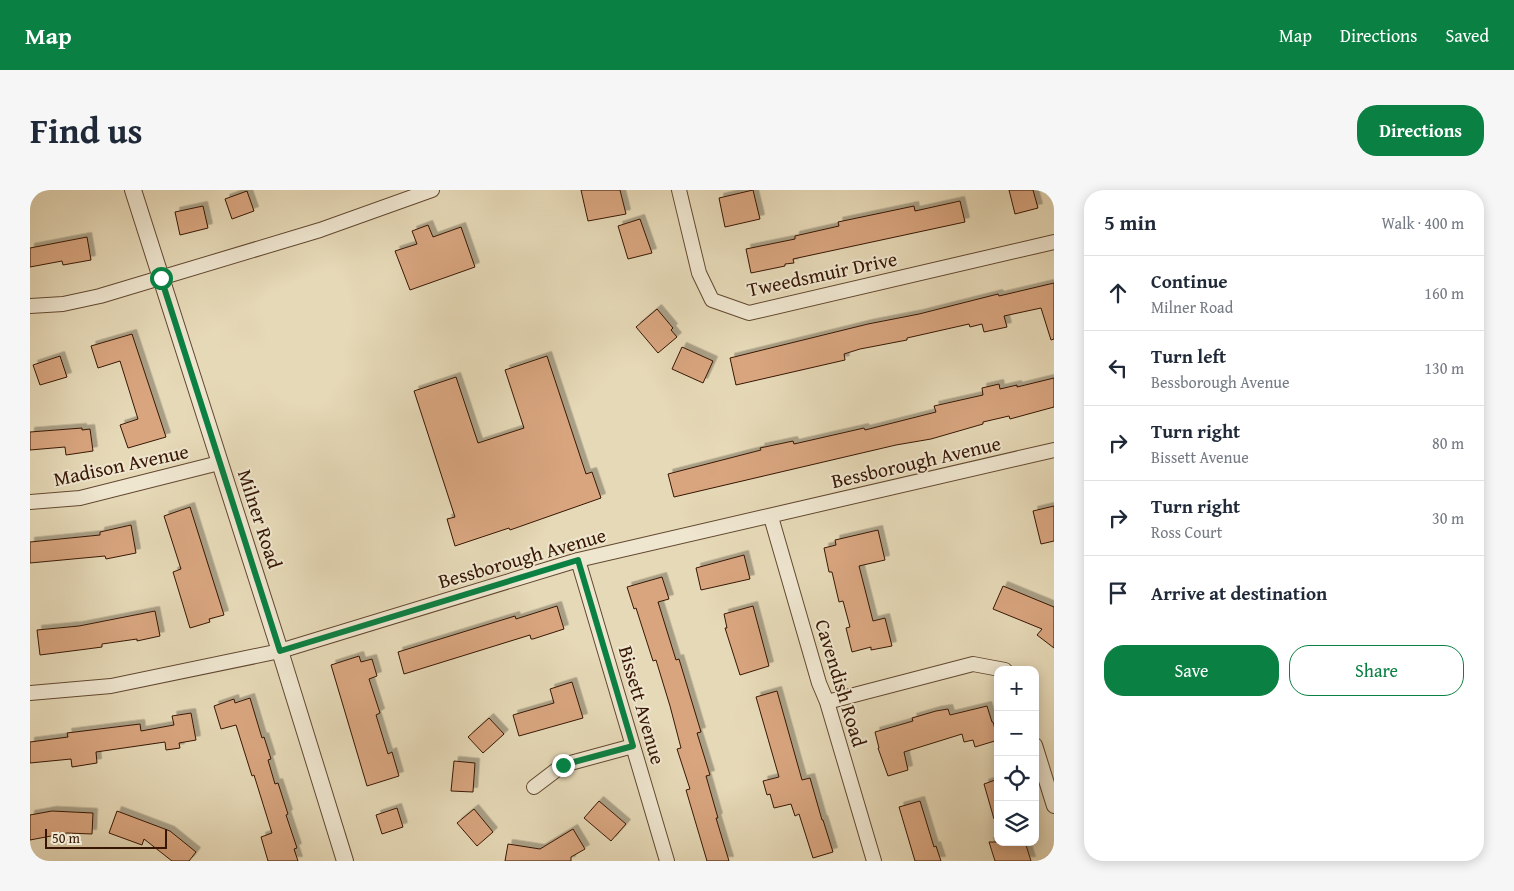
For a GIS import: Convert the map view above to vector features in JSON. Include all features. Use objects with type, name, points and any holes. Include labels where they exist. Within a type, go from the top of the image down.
[{"type":"street","name":"Milner Road","points":[[132,190],[280,651],[345,861]]},
{"type":"street","points":[[30,306],[63,304],[100,296],[320,230],[432,190]]},
{"type":"street","name":"Tweedsmuir Drive","points":[[679,190],[699,273],[712,300],[749,313],[1054,242]]},
{"type":"street","name":"Bessborough Avenue","points":[[30,693],[111,686],[280,651],[578,560],[771,517],[1054,450]]},
{"type":"street","name":"Madison Avenue","points":[[30,502],[80,498],[219,463]]},
{"type":"street","name":"Cavendish Road","points":[[771,517],[818,683],[826,702],[874,861]]},
{"type":"street","name":"Bissett Avenue","points":[[578,560],[667,861]]},
{"type":"street","points":[[826,702],[973,664],[994,668]]},
{"type":"street","points":[[534,787],[563,765],[633,746]]},
{"type":"street","points":[[1038,756],[1054,806]]},
{"type":"building","points":[[581,190],[620,190],[626,214],[588,221]]},
{"type":"building","points":[[753,190],[760,219],[725,227],[719,198]]},
{"type":"building","points":[[1009,190],[1033,190],[1038,208],[1015,214]]},
{"type":"building","points":[[247,191],[254,211],[232,219],[225,199]]},
{"type":"building","points":[[960,201],[965,222],[793,259],[794,263],[785,264],[785,266],[751,273],[746,249],[795,239],[795,236],[839,226],[838,222],[914,206],[915,211]]},
{"type":"building","points":[[203,206],[208,228],[180,235],[175,212]]},
{"type":"building","points":[[640,219],[652,253],[628,259],[618,226]]},
{"type":"building","points":[[428,225],[433,237],[461,227],[475,267],[410,290],[395,251],[417,244],[412,231]]},
{"type":"building","points":[[87,237],[91,260],[63,265],[62,261],[30,267],[30,248]]},
{"type":"building","points":[[1054,283],[1054,339],[1051,340],[1041,308],[1004,316],[1007,327],[984,332],[982,324],[970,327],[969,324],[907,338],[907,340],[860,349],[844,354],[845,360],[736,385],[730,358],[868,324]]},
{"type":"building","points":[[657,309],[673,328],[671,330],[677,337],[658,353],[636,327]]},
{"type":"building","points":[[132,334],[166,437],[128,448],[120,425],[138,419],[120,361],[98,368],[91,346]]},
{"type":"building","points":[[682,347],[713,361],[703,383],[672,369]]},
{"type":"building","points":[[60,356],[67,377],[40,385],[33,365]]},
{"type":"building","points":[[547,356],[586,474],[592,472],[601,498],[510,530],[509,528],[455,546],[447,519],[455,517],[414,391],[456,377],[478,443],[524,428],[505,370]]},
{"type":"building","points":[[1054,378],[1054,407],[1010,419],[1009,416],[983,422],[983,424],[931,439],[896,445],[674,497],[668,474],[761,450],[760,448],[793,441],[794,444],[864,428],[865,430],[936,412],[934,406],[983,395],[982,388],[999,384],[1000,389],[1017,385],[1017,387]]},
{"type":"building","points":[[82,428],[82,430],[90,429],[93,451],[66,455],[65,447],[30,450],[30,432]]},
{"type":"building","points":[[1054,506],[1054,541],[1041,544],[1033,511]]},
{"type":"building","points":[[190,507],[224,615],[209,619],[210,622],[190,628],[173,572],[181,569],[164,516]]},
{"type":"building","points":[[131,525],[136,553],[106,559],[105,556],[30,563],[30,542],[100,535],[100,532]]},
{"type":"building","points":[[878,530],[885,560],[859,566],[873,621],[885,618],[892,646],[871,650],[871,647],[852,652],[846,628],[850,627],[843,601],[839,602],[832,572],[829,572],[824,548],[836,545],[835,540]]},
{"type":"building","points":[[744,555],[750,579],[701,590],[696,568]]},
{"type":"building","points":[[662,577],[669,599],[658,602],[676,660],[679,659],[701,732],[697,733],[710,775],[706,776],[729,861],[707,861],[686,790],[690,789],[677,749],[681,748],[670,706],[656,660],[653,661],[636,608],[634,609],[627,587]]},
{"type":"building","points":[[1003,586],[1054,607],[1054,648],[1037,635],[1042,629],[993,609]]},
{"type":"building","points":[[557,606],[564,629],[533,639],[531,639],[530,635],[404,674],[398,652],[515,616],[516,619]]},
{"type":"building","points":[[753,606],[769,666],[740,675],[725,628],[727,628],[724,614]]},
{"type":"building","points":[[155,611],[160,636],[137,641],[137,639],[102,644],[102,647],[40,655],[37,630],[79,626]]},
{"type":"building","points":[[359,656],[361,662],[372,659],[377,676],[369,679],[380,713],[376,715],[388,754],[392,752],[399,776],[367,786],[331,665]]},
{"type":"building","points":[[572,682],[583,718],[519,736],[513,715],[554,703],[550,689]]},
{"type":"building","points":[[777,691],[802,780],[810,778],[833,852],[813,858],[799,814],[795,816],[791,804],[774,808],[770,794],[767,795],[763,781],[779,777],[756,697]]},
{"type":"building","points":[[250,698],[262,738],[264,737],[271,759],[268,760],[275,784],[278,783],[288,814],[286,815],[297,848],[294,849],[298,861],[268,861],[261,837],[272,833],[254,775],[252,776],[236,725],[221,729],[214,706],[234,699],[235,703]]},
{"type":"building","points":[[987,706],[994,726],[994,741],[975,747],[973,740],[964,742],[962,734],[904,752],[908,770],[888,776],[878,748],[875,732],[913,721],[912,718],[936,711],[948,709],[950,715]]},
{"type":"building","points":[[191,713],[196,740],[179,743],[180,748],[166,750],[165,742],[96,752],[97,763],[72,767],[71,759],[30,763],[30,742],[68,737],[67,733],[140,724],[141,731],[174,725],[172,716]]},
{"type":"building","points":[[489,718],[504,734],[483,753],[468,737]]},
{"type":"building","points":[[454,761],[475,763],[473,792],[451,791]]},
{"type":"building","points":[[994,780],[994,819],[984,784]]},
{"type":"building","points":[[599,801],[626,824],[611,841],[584,818]]},
{"type":"building","points":[[920,801],[934,847],[936,846],[941,861],[915,861],[899,807]]},
{"type":"building","points":[[397,808],[403,827],[382,834],[376,815]]},
{"type":"building","points":[[474,809],[493,832],[477,846],[457,823]]},
{"type":"building","points":[[52,811],[93,813],[92,834],[67,833],[30,840],[30,815]]},
{"type":"building","points":[[117,811],[170,831],[196,852],[189,861],[172,861],[144,839],[142,845],[109,833]]},
{"type":"building","points":[[573,829],[585,849],[571,857],[571,861],[505,861],[508,844],[540,849]]},
{"type":"building","points":[[989,842],[994,842],[994,846],[1026,846],[1031,861],[995,861]]},
{"type":"route","points":[[161,278],[280,651],[578,560],[633,746],[563,765]]}]
